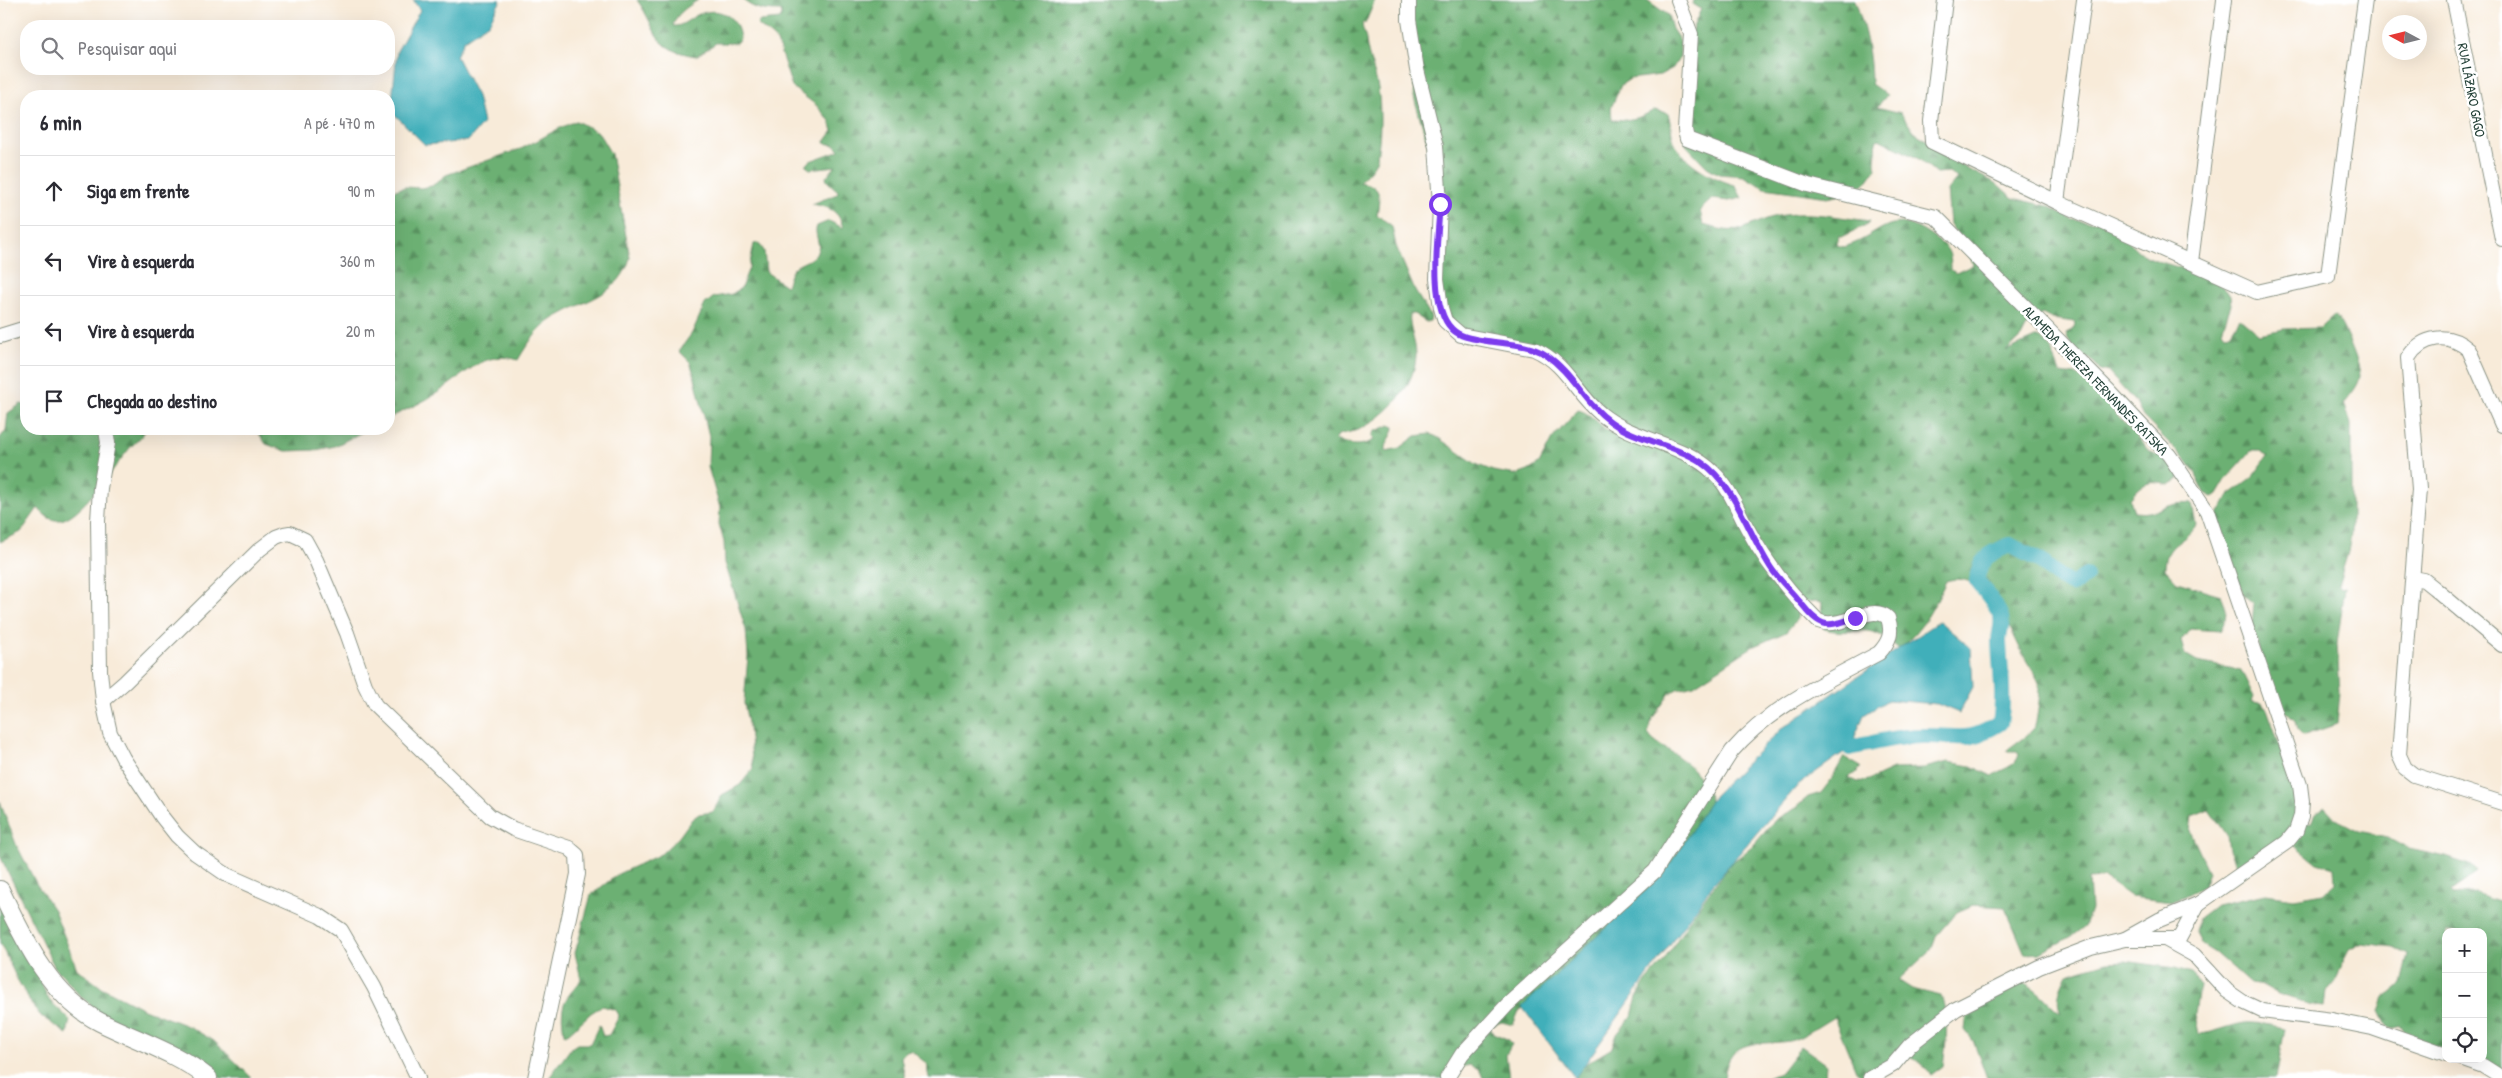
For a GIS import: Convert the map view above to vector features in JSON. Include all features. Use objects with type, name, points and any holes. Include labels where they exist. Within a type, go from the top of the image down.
[{"type":"main road","points":[[0,890],[15,921],[49,977],[73,1004],[98,1021],[188,1064],[208,1078]]},
{"type":"street","points":[[1409,0],[1409,20],[1417,70],[1436,146],[1440,204],[1437,279],[1445,321],[1462,335],[1534,349],[1544,354],[1562,367],[1598,412],[1612,423],[1642,438],[1683,453],[1701,462],[1715,473],[1728,491],[1772,569],[1818,621],[1835,624],[1866,614],[1878,613],[1888,618],[1891,632],[1888,642],[1879,653],[1798,697],[1766,718],[1746,735],[1732,751],[1655,871],[1507,1005],[1462,1054],[1447,1078]]},
{"type":"street","name":"ALAMEDA THEREZA FERNANDES RATSKA","points":[[1678,0],[1691,34],[1685,130],[1687,139],[1808,185],[1936,217],[2170,455],[2207,511],[2300,785],[2302,801],[2296,831],[2287,842],[2198,904],[2159,920],[2125,939]]},
{"type":"street","points":[[1945,0],[1930,121],[1932,142],[2056,202],[2257,292],[2328,276],[2364,0]]},
{"type":"street","points":[[2056,202],[2084,0]]},
{"type":"street","points":[[2191,262],[2224,0]]},
{"type":"street","name":"RUA LÁZARO GAGO","points":[[2454,0],[2502,238]]},
{"type":"street","points":[[0,336],[20,330]]},
{"type":"street","points":[[2502,425],[2468,350],[2464,346],[2454,340],[2442,338],[2430,340],[2415,349],[2408,358],[2419,489],[2414,578],[2398,750],[2400,760],[2405,768],[2414,774],[2502,803]]},
{"type":"street","points":[[107,435],[108,443],[100,488],[98,521],[102,701],[110,733],[123,758],[177,836],[195,853],[227,875],[320,916],[341,930],[374,987],[418,1078]]},
{"type":"street","points":[[102,701],[125,682],[259,550],[276,537],[284,534],[290,533],[305,540],[316,560],[347,633],[365,685],[375,705],[387,719],[490,816],[530,836],[569,848],[577,855],[578,874],[535,1078]]},
{"type":"street","points":[[2414,578],[2424,580],[2502,646]]},
{"type":"street","name":"ALAMEDA THEREZA FERNANDES RATSKA","points":[[2186,928],[2198,904]]},
{"type":"street","points":[[2178,911],[2186,928],[2194,956]]},
{"type":"street","points":[[2159,920],[2166,940],[2194,956],[2227,991],[2243,1002],[2262,1011],[2332,1020],[2372,1028],[2442,1053]]},
{"type":"street","points":[[2166,940],[2179,939],[2186,928]]},
{"type":"street","name":"ALAMEDA THEREZA FERNANDES RATSKA","points":[[1870,1078],[1893,1065],[1910,1045],[1964,1004],[2039,967],[2091,947],[2125,939],[2166,940]]},
{"type":"street","points":[[2474,1063],[2502,1078]]},
{"type":"green space","points":[[637,0],[698,0],[679,14],[673,26],[682,24],[705,12],[720,12],[736,24],[740,39],[736,43],[716,43],[696,56],[670,49],[658,37]]},
{"type":"green space","points":[[743,0],[1375,0],[1365,24],[1363,22],[1362,26],[1378,88],[1380,134],[1375,164],[1359,182],[1372,186],[1378,192],[1377,215],[1392,226],[1396,246],[1415,291],[1431,317],[1430,321],[1426,322],[1414,314],[1410,314],[1416,355],[1411,378],[1398,399],[1370,423],[1357,430],[1338,435],[1335,440],[1359,445],[1369,443],[1374,440],[1372,436],[1374,432],[1390,425],[1394,427],[1394,430],[1387,444],[1386,451],[1400,448],[1416,436],[1430,434],[1476,464],[1493,471],[1517,475],[1539,464],[1552,439],[1578,410],[1585,412],[1606,430],[1619,436],[1627,436],[1596,405],[1558,356],[1471,333],[1452,322],[1441,306],[1432,159],[1414,97],[1414,64],[1409,0],[1647,0],[1668,15],[1672,29],[1680,41],[1680,56],[1673,68],[1660,75],[1630,79],[1621,85],[1611,108],[1612,119],[1634,119],[1654,110],[1668,113],[1675,144],[1686,158],[1710,175],[1735,185],[1742,198],[1729,201],[1712,199],[1700,210],[1703,225],[1722,230],[1736,230],[1773,217],[1796,214],[1817,214],[1870,221],[1841,237],[1839,235],[1837,245],[1843,247],[1885,226],[1905,224],[1916,227],[1945,246],[1949,253],[1951,270],[1956,273],[1973,265],[1971,258],[1950,224],[1947,190],[1957,178],[1949,172],[1936,173],[1919,159],[1879,139],[1876,141],[1876,169],[1866,183],[1854,191],[1828,197],[1764,188],[1744,176],[1719,174],[1707,167],[1686,145],[1691,32],[1701,9],[1693,4],[1694,0],[1855,0],[1867,42],[1871,84],[1887,95],[1877,107],[1901,113],[1914,132],[1947,153],[1967,169],[1996,183],[2013,198],[2048,206],[2073,220],[2096,222],[2104,216],[2109,217],[2116,222],[2123,235],[2137,250],[2159,261],[2200,274],[2223,287],[2230,296],[2231,305],[2222,330],[2225,334],[2230,333],[2240,318],[2259,334],[2284,329],[2320,328],[2334,315],[2342,325],[2354,354],[2360,376],[2356,387],[2344,403],[2351,424],[2351,534],[2348,552],[2338,585],[2342,588],[2345,587],[2337,644],[2340,692],[2337,724],[2303,736],[2297,730],[2295,721],[2272,698],[2252,623],[2254,605],[2244,596],[2217,516],[2229,495],[2251,479],[2268,456],[2260,451],[2251,451],[2227,478],[2217,495],[2213,497],[2205,493],[2195,472],[2186,460],[2143,417],[2136,403],[2108,372],[2100,370],[2071,345],[2066,333],[2072,330],[2076,325],[2075,322],[2052,319],[2042,314],[2026,327],[2021,337],[2006,351],[2035,338],[2041,338],[2051,349],[2060,373],[2076,375],[2095,391],[2149,451],[2171,462],[2181,478],[2169,485],[2151,483],[2143,486],[2130,499],[2134,512],[2151,512],[2176,504],[2192,504],[2196,525],[2168,553],[2165,569],[2177,582],[2221,595],[2226,609],[2220,631],[2190,629],[2181,641],[2185,655],[2197,662],[2241,670],[2254,697],[2252,702],[2261,703],[2267,709],[2307,823],[2311,823],[2315,814],[2325,807],[2336,819],[2359,831],[2387,837],[2409,849],[2446,857],[2472,866],[2477,873],[2451,891],[2452,894],[2475,893],[2502,902],[2502,1075],[2487,1062],[2487,928],[2442,928],[2442,1050],[2406,1036],[2401,1026],[2391,1029],[2387,1026],[2380,1011],[2385,997],[2401,984],[2408,955],[2394,947],[2362,943],[2349,950],[2336,981],[2326,992],[2324,1006],[2309,1004],[2278,994],[2264,986],[2250,984],[2215,953],[2202,945],[2195,932],[2199,918],[2216,905],[2265,894],[2294,898],[2324,893],[2335,883],[2334,868],[2317,863],[2293,844],[2235,864],[2229,850],[2227,835],[2209,809],[2192,816],[2190,831],[2209,872],[2204,886],[2172,902],[2131,897],[2104,878],[2089,879],[2091,909],[2085,926],[2072,936],[2040,953],[2025,954],[2005,907],[1973,905],[1957,912],[1936,936],[1931,950],[1898,980],[1912,989],[1941,996],[1946,1014],[1943,1066],[1931,1075],[1921,1063],[1908,1055],[1865,1078],[1856,1071],[1834,1017],[1794,1040],[1748,1045],[1739,1049],[1732,1055],[1727,1064],[1724,1078],[1573,1078],[1587,1063],[1612,1048],[1617,1034],[1632,1016],[1637,997],[1644,984],[1663,962],[1696,910],[1730,864],[1752,847],[1776,819],[1793,810],[1808,797],[1821,793],[1844,757],[1861,767],[1856,773],[1847,777],[1858,782],[1869,780],[1893,769],[1924,768],[1948,762],[1971,766],[1992,776],[2014,763],[2019,755],[2017,752],[2009,752],[2007,750],[2034,728],[2039,702],[2039,683],[2012,631],[1995,604],[1985,592],[1973,583],[1960,579],[1946,581],[1921,626],[1899,649],[1878,634],[1870,631],[1846,632],[1824,629],[1821,622],[1822,602],[1802,602],[1798,606],[1797,619],[1786,632],[1752,647],[1694,685],[1677,689],[1670,693],[1652,719],[1648,734],[1657,744],[1686,763],[1699,777],[1708,793],[1713,824],[1539,1012],[1523,1008],[1519,1011],[1513,1025],[1502,1022],[1490,1026],[1493,1033],[1507,1039],[1512,1044],[1506,1055],[1509,1078],[1483,1078],[1480,1071],[1470,1065],[1456,1068],[1450,1078],[929,1078],[926,1063],[911,1051],[905,1052],[901,1057],[905,1078],[549,1078],[571,1048],[577,1044],[590,1044],[599,1025],[603,1036],[609,1035],[619,1016],[616,1010],[602,1006],[591,1013],[569,1033],[565,1035],[564,1033],[562,1018],[564,1004],[581,979],[575,953],[591,895],[618,874],[661,854],[679,837],[692,819],[699,814],[713,812],[722,795],[740,785],[753,769],[749,728],[744,703],[748,656],[746,630],[725,563],[724,542],[719,524],[720,508],[708,467],[709,436],[690,362],[679,351],[692,333],[705,304],[714,297],[732,294],[741,288],[749,268],[754,244],[759,243],[764,251],[766,272],[786,286],[794,268],[817,252],[819,246],[816,232],[817,226],[829,221],[843,228],[836,213],[823,206],[812,204],[837,194],[838,191],[827,181],[826,177],[836,166],[810,169],[806,166],[810,161],[840,150],[836,145],[824,143],[833,131],[830,121],[816,105],[792,87],[777,41],[757,24],[760,21],[780,19],[781,11],[770,11],[751,6]]},
{"type":"green space","points":[[576,121],[598,132],[611,154],[630,258],[625,270],[612,287],[555,318],[542,328],[531,340],[518,360],[506,357],[485,361],[465,372],[431,397],[395,415],[395,190],[405,187],[421,188],[432,186],[446,175],[523,148]]},
{"type":"green space","points":[[20,405],[20,435],[142,435],[90,498],[72,514],[64,519],[56,520],[46,516],[38,508],[21,532],[0,542],[0,438],[6,430],[8,413]]},
{"type":"green space","points":[[260,435],[356,435],[335,446],[316,450],[286,451],[266,444]]},
{"type":"green space","points":[[0,802],[16,844],[37,885],[54,910],[77,969],[101,987],[144,1009],[190,1027],[214,1041],[252,1078],[221,1078],[200,1065],[113,1024],[79,995],[60,972],[57,972],[0,856]]},
{"type":"green space","points":[[0,894],[49,1000],[70,1020],[67,1034],[41,1016],[32,1005],[17,979],[0,943]]},
{"type":"green space","points":[[2125,961],[2175,968],[2192,973],[2199,986],[2195,1015],[2199,1034],[2245,1023],[2285,1028],[2276,1078],[1987,1078],[1974,1042],[1965,1030],[1967,1013],[1994,995],[2021,982],[2038,992],[2061,1013],[2058,1003],[2059,994],[2067,974],[2107,962]]},
{"type":"green space","points":[[1801,1046],[1826,1064],[1825,1078],[1767,1078],[1781,1072]]},
{"type":"water","points":[[413,0],[501,0],[489,23],[464,40],[456,56],[477,96],[483,123],[468,141],[425,145],[395,115],[395,90],[393,90],[397,51],[420,10]]},
{"type":"water","points":[[1939,621],[1971,648],[1973,687],[1959,713],[1937,704],[1888,700],[1864,715],[1850,748],[1799,784],[1713,884],[1575,1078],[1522,1007],[1665,872],[1714,795],[1781,729]]},
{"type":"waterway","points":[[1850,748],[1904,737],[1970,737],[2000,723],[2002,692],[1999,641],[2001,617],[1994,603],[1977,581],[1980,567],[1991,554],[2010,545],[2042,562],[2060,578],[2072,585],[2086,576]]},
{"type":"route","points":[[1440,204],[1437,279],[1445,321],[1453,330],[1474,339],[1534,349],[1544,354],[1562,367],[1598,412],[1612,423],[1642,438],[1683,453],[1701,462],[1715,473],[1728,491],[1749,532],[1772,569],[1809,612],[1818,621],[1827,624],[1835,624],[1855,618]]}]
